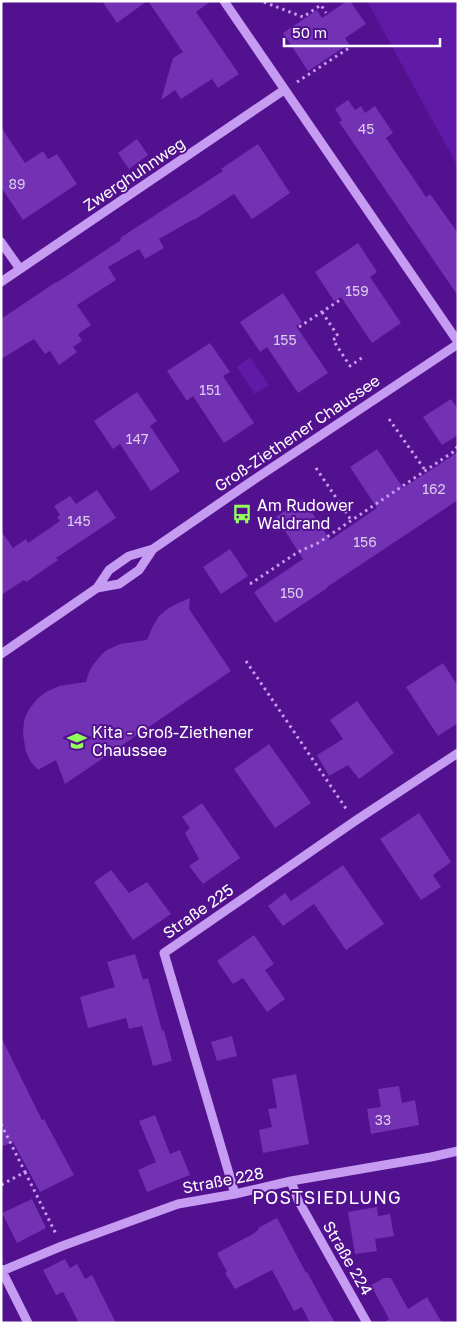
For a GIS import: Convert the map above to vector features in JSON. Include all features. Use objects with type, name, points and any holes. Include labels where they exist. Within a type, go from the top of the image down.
[{"type":"street","points":[[224,1],[458,343]]},
{"type":"street","name":"Zwerghuhnweg","points":[[1,282],[284,90]]},
{"type":"street","points":[[1,242],[20,270]]},
{"type":"street","name":"Groß-Ziethener Chaussee","points":[[1,654],[97,588],[109,570],[129,556],[153,549],[458,343]]},
{"type":"street","name":"Groß-Ziethener Chaussee","points":[[97,588],[119,584],[134,574],[139,570],[153,549]]},
{"type":"street","name":"Straße 225","points":[[235,1194],[164,953],[355,821],[458,753]]},
{"type":"street","name":"Straße 228","points":[[2,1270],[178,1204],[235,1194],[291,1181],[431,1157],[458,1150]]},
{"type":"street","name":"Straße 224","points":[[291,1181],[298,1200],[367,1323]]},
{"type":"street","points":[[2,1270],[28,1323]]},
{"type":"path","points":[[264,2],[303,17],[321,5],[326,13]]},
{"type":"path","points":[[284,90],[349,48]]},
{"type":"path","points":[[300,327],[340,300]]},
{"type":"path","points":[[322,312],[338,336],[332,340],[350,366],[363,357]]},
{"type":"path","points":[[389,419],[425,470]]},
{"type":"path","points":[[250,584],[298,552],[318,543],[453,452],[458,446]]},
{"type":"path","points":[[316,468],[352,520]]},
{"type":"path","points":[[246,661],[355,821]]},
{"type":"path","points":[[1,1124],[62,1246]]},
{"type":"path","points":[[1,1185],[25,1172]]},
{"type":"shaded area","points":[[367,1],[458,1],[458,167]]},
{"type":"shaded area","points":[[250,357],[269,385],[255,394],[237,367]]},
{"type":"building","points":[[102,1],[147,1],[117,23]]},
{"type":"building","points":[[148,1],[211,1],[196,12],[239,74],[218,88],[212,79],[181,99],[175,90],[161,100],[173,58],[183,52]]},
{"type":"building","points":[[347,1],[350,1],[366,24],[345,38],[349,44],[308,71],[283,33],[317,10],[322,18]]},
{"type":"building","points":[[348,100],[355,110],[361,106],[365,113],[375,106],[393,133],[386,138],[426,197],[430,194],[458,233],[458,296],[339,122],[342,120],[335,109]]},
{"type":"building","points":[[1,127],[25,163],[43,151],[48,159],[57,154],[77,184],[23,220],[1,187]]},
{"type":"building","points":[[137,139],[148,155],[129,169],[118,153]]},
{"type":"building","points":[[258,144],[290,193],[252,219],[234,194],[194,220],[159,239],[164,248],[145,259],[139,249],[108,267],[116,280],[77,305],[91,325],[78,334],[82,341],[73,347],[77,352],[59,365],[50,351],[45,354],[34,339],[1,359],[1,319],[223,171],[221,169]]},
{"type":"building","points":[[358,243],[377,272],[370,277],[401,323],[372,343],[341,297],[334,301],[315,272]]},
{"type":"building","points":[[283,293],[302,322],[296,326],[328,373],[298,393],[267,347],[260,352],[240,322]]},
{"type":"building","points":[[210,343],[230,372],[223,376],[254,423],[224,443],[193,396],[187,401],[167,371]]},
{"type":"building","points":[[137,392],[157,421],[150,426],[180,471],[151,491],[120,444],[113,449],[94,421]]},
{"type":"building","points":[[451,399],[458,409],[458,435],[442,445],[423,417]]},
{"type":"building","points":[[377,449],[403,488],[458,452],[458,500],[275,623],[254,592],[303,559],[276,517],[303,499],[330,540],[377,508],[350,467]]},
{"type":"building","points":[[97,490],[116,518],[56,558],[58,560],[26,582],[24,580],[1,595],[1,531],[13,548],[26,539],[28,543],[60,521],[57,517],[60,515],[54,506],[70,496],[76,504]]},
{"type":"building","points":[[230,549],[248,576],[221,594],[203,567]]},
{"type":"building","points":[[190,598],[189,609],[231,671],[65,784],[56,760],[38,770],[26,752],[23,734],[26,715],[38,698],[59,686],[86,682],[93,665],[102,654],[120,644],[147,640],[159,616],[176,604]]},
{"type":"building","points":[[443,663],[458,686],[458,723],[438,736],[406,687]]},
{"type":"building","points":[[357,701],[394,753],[359,779],[348,765],[329,776],[317,755],[343,739],[330,720]]},
{"type":"building","points":[[269,744],[311,803],[275,828],[234,769]]},
{"type":"building","points":[[202,803],[240,858],[203,884],[189,866],[199,859],[185,833],[190,828],[182,817]]},
{"type":"building","points":[[419,813],[451,862],[433,875],[441,887],[421,900],[380,839]]},
{"type":"building","points":[[343,865],[384,924],[346,950],[314,904],[283,926],[268,906],[285,893],[291,901]]},
{"type":"building","points":[[111,870],[129,893],[147,882],[171,914],[133,940],[94,882]]},
{"type":"building","points":[[254,935],[274,964],[265,970],[285,999],[267,1012],[243,978],[233,984],[217,961]]},
{"type":"building","points":[[135,954],[143,980],[148,978],[172,1061],[153,1066],[142,1026],[129,1029],[126,1018],[88,1028],[80,997],[115,987],[107,962]]},
{"type":"building","points":[[232,1036],[237,1056],[217,1061],[211,1042]]},
{"type":"building","points":[[1,1037],[42,1120],[44,1119],[74,1175],[40,1192],[13,1142],[1,1147]]},
{"type":"building","points":[[296,1074],[309,1144],[263,1153],[259,1130],[272,1127],[268,1109],[277,1108],[272,1079]]},
{"type":"building","points":[[399,1086],[402,1103],[415,1100],[419,1125],[371,1134],[367,1109],[381,1107],[378,1089]]},
{"type":"building","points":[[155,1115],[170,1154],[180,1150],[190,1175],[147,1192],[138,1170],[156,1162],[139,1121]]},
{"type":"building","points":[[32,1199],[46,1228],[17,1243],[2,1213]]},
{"type":"building","points":[[377,1207],[378,1216],[390,1214],[394,1236],[375,1239],[377,1251],[355,1254],[348,1212]]},
{"type":"building","points":[[277,1218],[335,1323],[310,1323],[302,1307],[294,1311],[272,1270],[235,1289],[225,1273],[227,1272],[217,1253],[253,1234],[258,1228]]},
{"type":"building","points":[[65,1259],[70,1268],[77,1264],[85,1279],[92,1275],[116,1323],[79,1323],[63,1292],[56,1295],[43,1270]]},
{"type":"building","points":[[384,1278],[391,1278],[408,1309],[427,1297],[442,1323],[383,1323],[389,1319],[371,1285]]},
{"type":"place","name":"Am Rudower Waldrand","points":[[242,514]]},
{"type":"place","name":"Kita - Groß-Ziethener Chaussee","points":[[77,741]]},
{"type":"district","name":"POSTSIEDLUNG","points":[[327,1198]]}]
